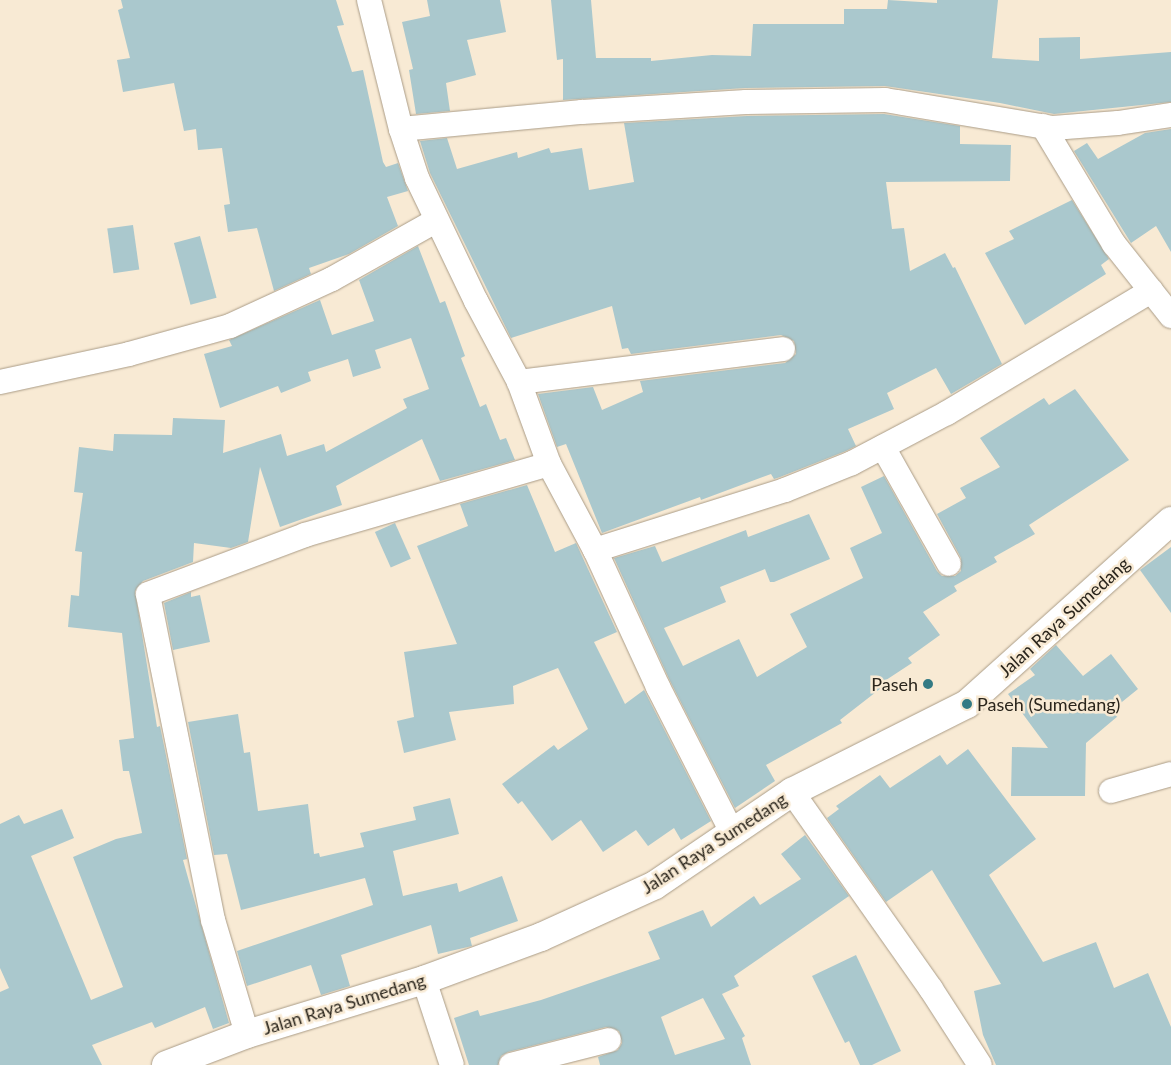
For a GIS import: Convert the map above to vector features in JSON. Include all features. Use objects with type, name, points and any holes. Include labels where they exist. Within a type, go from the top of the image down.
[{"type":"highway","name":"Jalan Raya Sumedang","points":[[166,1065],[248,1034],[424,980],[541,937],[655,885],[733,834],[792,792],[966,704],[1171,521]]},
{"type":"street","points":[[369,0],[401,129],[417,178],[519,382],[549,464],[595,550],[658,687],[733,834]]},
{"type":"street","points":[[401,129],[582,112],[746,102],[876,100],[1043,126],[1118,124],[1171,115]]},
{"type":"street","points":[[1043,126],[1114,244],[1171,316]]},
{"type":"street","points":[[0,382],[129,354],[230,326],[332,279],[437,220]]},
{"type":"street","points":[[595,550],[785,490],[852,463],[947,413],[1151,291]]},
{"type":"street","points":[[519,382],[783,349]]},
{"type":"street","points":[[883,447],[949,564]]},
{"type":"street","points":[[248,1034],[213,920],[148,594],[305,535],[549,464]]},
{"type":"street","points":[[1112,791],[1171,774]]},
{"type":"street","points":[[792,792],[931,988],[980,1065]]},
{"type":"street","points":[[424,980],[452,1065]]},
{"type":"street","points":[[511,1065],[610,1040]]},
{"type":"building","points":[[121,0],[336,0],[344,25],[337,26],[352,72],[363,70],[383,162],[386,167],[398,163],[408,191],[387,197],[398,226],[349,254],[309,268],[311,274],[274,291],[257,228],[228,232],[224,205],[230,204],[222,148],[198,150],[196,129],[184,131],[174,83],[123,92],[117,60],[130,58],[118,10],[123,8]]},
{"type":"building","points":[[427,0],[500,0],[506,32],[467,40],[476,75],[446,83],[450,111],[416,114],[409,70],[413,69],[402,22],[430,16]]},
{"type":"building","points":[[551,0],[591,0],[596,58],[651,58],[651,61],[712,55],[751,56],[753,24],[844,24],[844,9],[887,9],[888,0],[937,3],[937,0],[998,0],[992,58],[1039,61],[1039,38],[1080,37],[1080,59],[1171,52],[1171,102],[1054,114],[1000,103],[885,86],[745,88],[563,100],[563,59],[557,60]]},
{"type":"building","points":[[884,114],[960,126],[960,144],[1011,145],[1010,181],[886,182],[892,229],[904,228],[910,271],[945,253],[953,268],[955,267],[1002,364],[951,394],[936,368],[887,393],[894,409],[848,429],[856,446],[846,451],[780,477],[774,479],[771,474],[701,500],[700,497],[602,533],[566,444],[557,447],[538,394],[593,387],[602,410],[643,392],[640,381],[785,363],[796,354],[794,341],[781,335],[631,354],[628,348],[622,349],[612,306],[511,338],[430,173],[420,141],[447,138],[457,169],[517,152],[518,158],[549,148],[551,153],[582,148],[589,190],[634,182],[624,123],[747,116]]},
{"type":"building","points":[[1171,129],[1171,252],[1156,226],[1131,243],[1074,151],[1087,143],[1098,159],[1145,133]]},
{"type":"building","points":[[1072,200],[1109,259],[1101,265],[1106,274],[1025,325],[985,253],[1014,239],[1009,231]]},
{"type":"building","points":[[133,225],[139,270],[114,273],[107,229]]},
{"type":"building","points":[[200,236],[217,298],[190,305],[174,243]]},
{"type":"building","points":[[418,246],[440,303],[445,301],[465,356],[461,358],[480,407],[486,404],[500,440],[506,438],[515,460],[440,481],[422,439],[336,486],[342,505],[280,527],[260,467],[248,542],[231,548],[194,543],[193,562],[143,581],[135,591],[157,727],[160,726],[187,859],[183,860],[229,1023],[213,1029],[205,1007],[155,1028],[152,1022],[92,1045],[102,1065],[0,1065],[0,992],[9,988],[0,968],[0,824],[19,815],[24,824],[62,809],[74,838],[31,856],[91,1000],[123,987],[73,857],[116,839],[142,833],[129,771],[123,771],[119,740],[134,738],[122,633],[68,627],[71,595],[79,596],[82,552],[75,551],[83,493],[74,492],[79,447],[113,451],[114,434],[172,435],[173,418],[225,420],[223,453],[281,434],[287,456],[324,444],[326,452],[407,408],[403,399],[429,389],[411,338],[375,350],[381,368],[353,377],[348,359],[308,372],[311,381],[281,393],[278,386],[220,408],[204,354],[232,346],[229,340],[320,300],[332,335],[374,321],[359,280]]},
{"type":"building","points":[[1075,389],[1129,460],[1029,525],[1035,534],[994,557],[997,562],[954,586],[957,591],[923,612],[940,635],[908,658],[912,663],[883,682],[885,685],[840,720],[842,723],[766,765],[775,781],[735,808],[670,681],[614,558],[655,546],[662,562],[746,530],[748,537],[809,514],[830,559],[774,582],[770,582],[765,569],[720,587],[726,602],[664,628],[683,666],[739,639],[757,677],[807,647],[790,614],[863,578],[850,548],[882,533],[861,487],[884,476],[937,571],[942,576],[955,576],[961,571],[961,558],[937,514],[966,498],[960,488],[1000,467],[980,438],[1044,398],[1049,405]]},
{"type":"building","points":[[527,485],[555,552],[576,543],[617,632],[594,642],[625,704],[644,690],[711,821],[681,840],[674,828],[648,846],[636,830],[603,852],[581,820],[552,841],[522,801],[518,804],[502,784],[554,745],[558,750],[588,729],[558,668],[513,686],[514,704],[449,712],[456,740],[404,753],[397,721],[414,717],[404,652],[457,644],[417,546],[468,526],[460,504]]},
{"type":"building","points":[[395,523],[411,559],[391,568],[375,532]]},
{"type":"building","points":[[1171,547],[1171,613],[1140,570]]},
{"type":"building","points":[[191,592],[191,597],[200,595],[210,642],[173,650],[164,603]]},
{"type":"building","points":[[1056,645],[1083,676],[1111,654],[1138,689],[1112,710],[1118,716],[1086,743],[1085,796],[1011,796],[1012,747],[1048,748],[1008,694],[1035,675],[1030,669]]},
{"type":"building","points":[[238,714],[244,753],[250,752],[258,811],[308,804],[314,854],[319,853],[320,857],[364,847],[360,833],[416,820],[413,807],[450,798],[459,834],[393,851],[403,896],[457,883],[459,892],[502,876],[518,921],[470,938],[472,946],[438,954],[431,925],[341,955],[350,986],[321,995],[311,965],[247,986],[237,951],[373,905],[365,878],[241,910],[227,854],[214,855],[188,722]]},
{"type":"building","points":[[968,749],[1036,839],[989,875],[1043,962],[1096,942],[1114,988],[1148,973],[1171,1027],[1171,1065],[996,1065],[983,1035],[974,991],[1001,984],[932,870],[886,902],[827,818],[839,809],[836,806],[880,775],[890,788],[940,755],[947,765]]},
{"type":"building","points":[[805,835],[849,896],[734,976],[739,986],[722,994],[745,1036],[742,1038],[751,1065],[600,1065],[598,1057],[618,1050],[622,1043],[619,1031],[606,1027],[508,1052],[501,1056],[498,1065],[469,1065],[454,1018],[478,1010],[480,1016],[541,1000],[660,959],[648,932],[703,910],[711,927],[754,896],[760,905],[801,879],[781,854]],"holes":[[[703,998],[725,1039],[675,1055],[661,1017]]]},
{"type":"building","points":[[856,955],[901,1051],[872,1065],[860,1065],[849,1041],[845,1043],[812,976]]},
{"type":"place","name":"Paseh","points":[[928,684]]},
{"type":"place","name":"Paseh (Sumedang)","points":[[967,704]]}]
